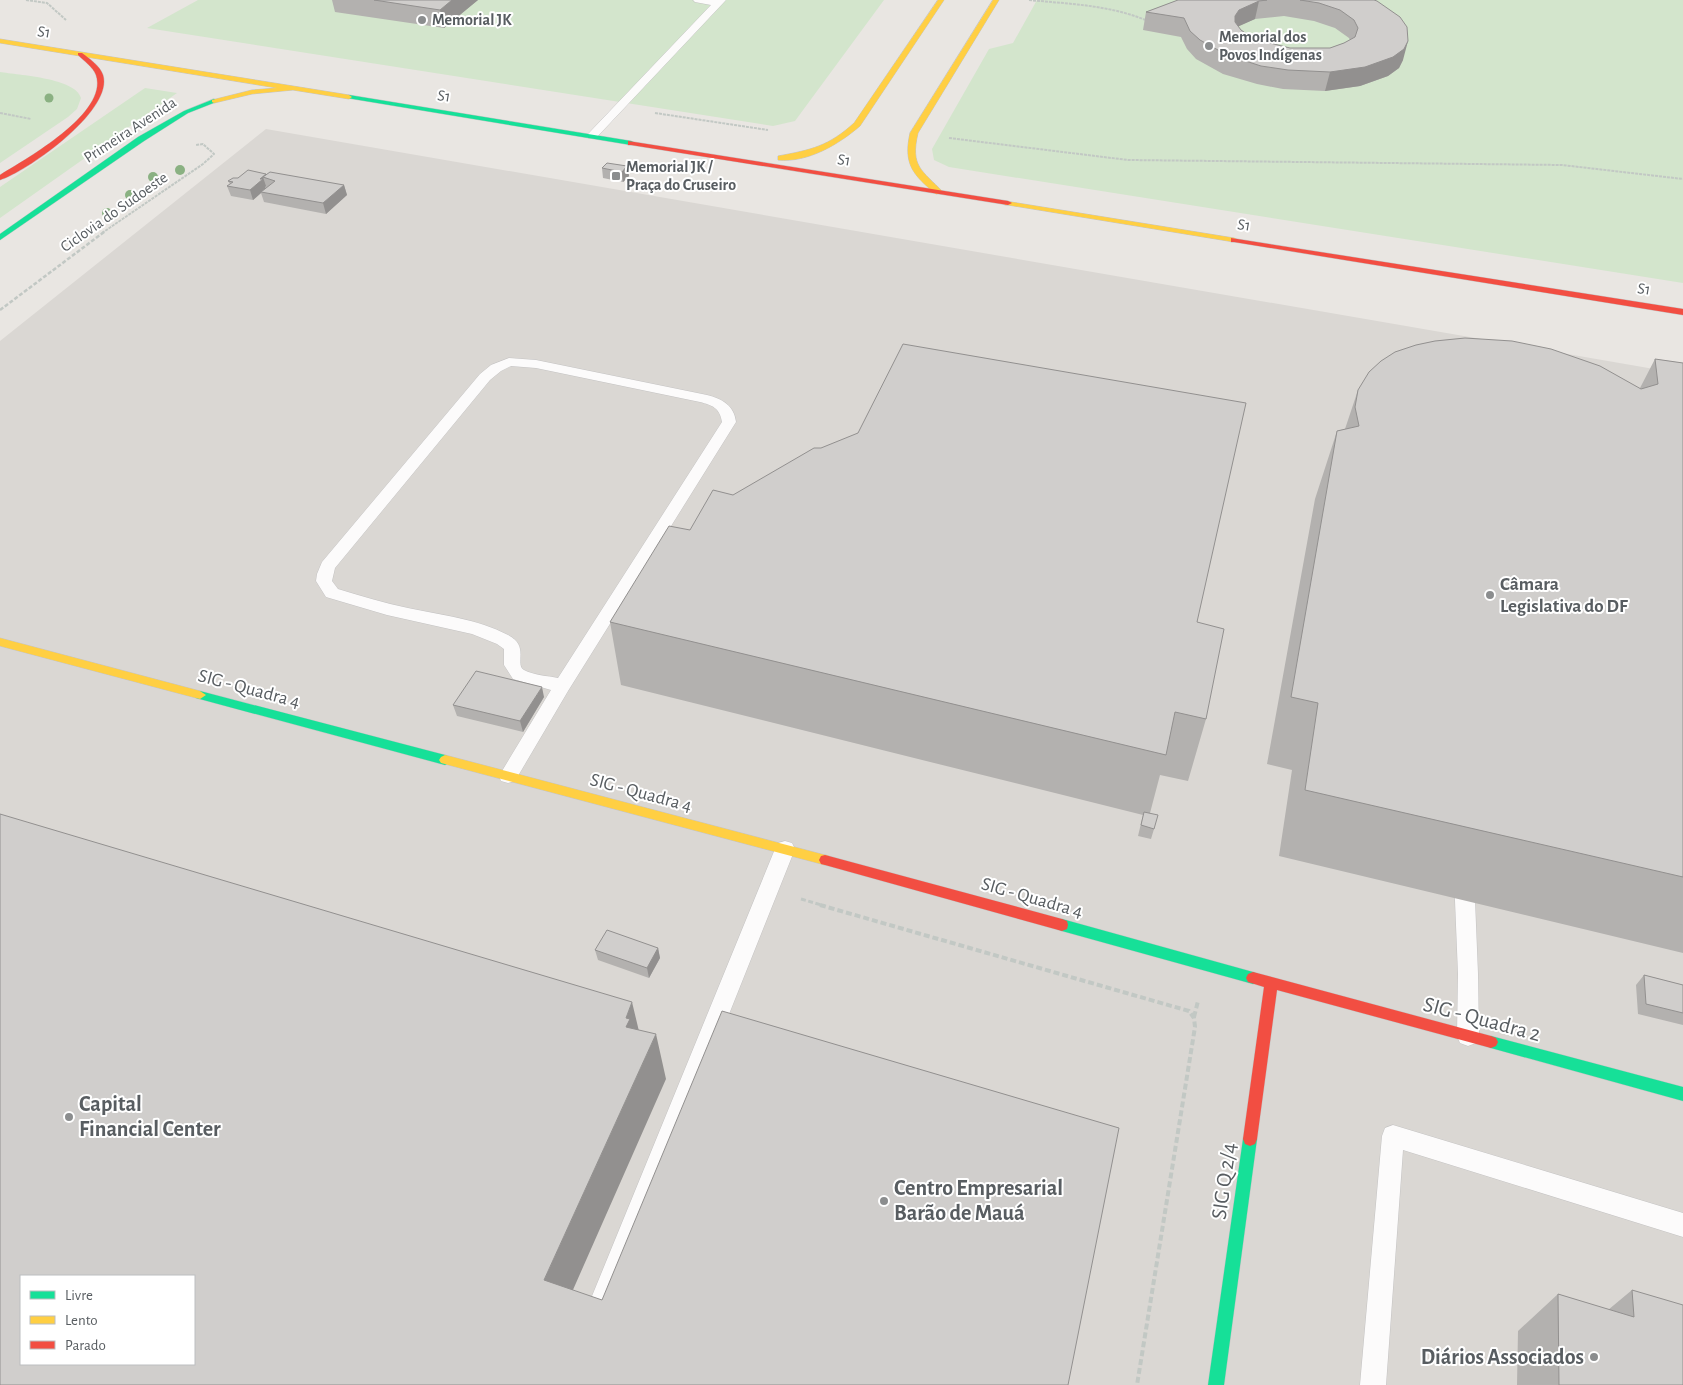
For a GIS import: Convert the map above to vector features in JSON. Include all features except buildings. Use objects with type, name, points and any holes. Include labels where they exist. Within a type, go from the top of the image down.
[{"type":"main road","points":[[752,161],[817,152],[844,138],[857,124],[941,0]]},
{"type":"main road","points":[[939,192],[920,177],[912,165],[910,144],[914,133],[996,0]]},
{"type":"main road","name":"S1","points":[[0,41],[1683,312]]},
{"type":"main road","name":"Primeira Avenida","points":[[0,178],[74,127],[88,114],[97,100],[101,81],[94,66],[80,54]]},
{"type":"main road","name":"Primeira Avenida","points":[[0,238],[141,139],[186,112],[236,95],[294,88]]},
{"type":"main road","name":"SIG - Quadra 4","points":[[0,642],[785,849],[1271,983]]},
{"type":"main road","name":"SIG - Quadra 2","points":[[1271,983],[1683,1094]]},
{"type":"main road","name":"SIG Q 2/4","points":[[1216,1385],[1271,983]]},
{"type":"lane","points":[[698,0],[719,1]]},
{"type":"lane","points":[[592,136],[719,1]]},
{"type":"lane","points":[[508,776],[562,686],[729,422],[729,414],[726,408],[702,398],[536,364],[509,362],[485,376],[328,566],[323,576],[325,586],[332,593],[395,611],[483,632],[508,642],[512,646],[513,671],[519,675],[562,686]]},
{"type":"lane","points":[[584,1343],[785,849]]},
{"type":"lane","points":[[1463,860],[1468,974],[1468,1036]]},
{"type":"lane","points":[[1372,1385],[1393,1136],[1683,1225]]},
{"type":"path","points":[[1029,0],[1133,13],[1150,22]]},
{"type":"path","name":"Ciclovia do Sudoeste","points":[[0,310],[122,218],[203,164],[214,154],[203,144],[193,145]]},
{"type":"path","points":[[769,889],[1189,1011],[1194,1018],[1195,1027],[1137,1385]]},
{"type":"shaded area","points":[[266,129],[1683,374],[1683,1385],[0,1385],[0,341]]},
{"type":"green space","points":[[198,0],[884,0],[795,121],[773,126],[147,28]]},
{"type":"green space","points":[[1037,0],[1683,0],[1683,283],[949,167],[934,160],[932,149],[989,49],[1013,43]]},
{"type":"green space","points":[[0,72],[58,82],[77,91],[81,98],[77,109],[68,117],[0,163]]},
{"type":"green space","points":[[145,88],[177,93],[0,218],[0,187]]},
{"type":"traffic: fast","points":[[349,97],[631,143]]},
{"type":"traffic: fast","points":[[0,238],[141,139],[186,112],[214,101]]},
{"type":"traffic: fast","points":[[200,695],[445,760]]},
{"type":"traffic: fast","points":[[1062,925],[1253,978]]},
{"type":"traffic: fast","points":[[1491,1042],[1683,1094]]},
{"type":"traffic: fast","points":[[1216,1385],[1250,1139]]},
{"type":"traffic: slow","points":[[781,158],[813,152],[831,144],[849,132],[857,124],[941,0]]},
{"type":"traffic: slow","points":[[939,192],[914,167],[911,152],[914,133],[996,0]]},
{"type":"traffic: slow","points":[[0,41],[349,97]]},
{"type":"traffic: slow","points":[[214,101],[252,92],[294,88]]},
{"type":"traffic: slow","points":[[1008,203],[1234,240]]},
{"type":"traffic: slow","points":[[0,642],[200,695]]},
{"type":"traffic: slow","points":[[445,760],[825,860]]},
{"type":"traffic: jam","points":[[0,178],[46,149],[80,121],[93,106],[100,91],[100,77],[89,61],[80,54]]},
{"type":"traffic: jam","points":[[631,143],[1008,203]]},
{"type":"traffic: jam","points":[[1234,240],[1683,312]]},
{"type":"traffic: jam","points":[[825,860],[1062,925]]},
{"type":"traffic: jam","points":[[1253,978],[1491,1042]]},
{"type":"traffic: jam","points":[[1250,1139],[1271,983]]},
{"type":"place","name":"Memorial JK","points":[[422,20]]},
{"type":"place","name":"Memorial dos Povos Indígenas","points":[[1209,46]]},
{"type":"place","name":"Memorial JK / Praça do Cruseiro","points":[[616,176]]},
{"type":"place","name":"Câmara Legislativa do DF","points":[[1490,595]]},
{"type":"place","name":"Capital Financial Center","points":[[69,1117]]},
{"type":"place","name":"Centro Empresarial Barão de Mauá","points":[[884,1201]]},
{"type":"place","name":"Diários Associados","points":[[1594,1357]]}]
